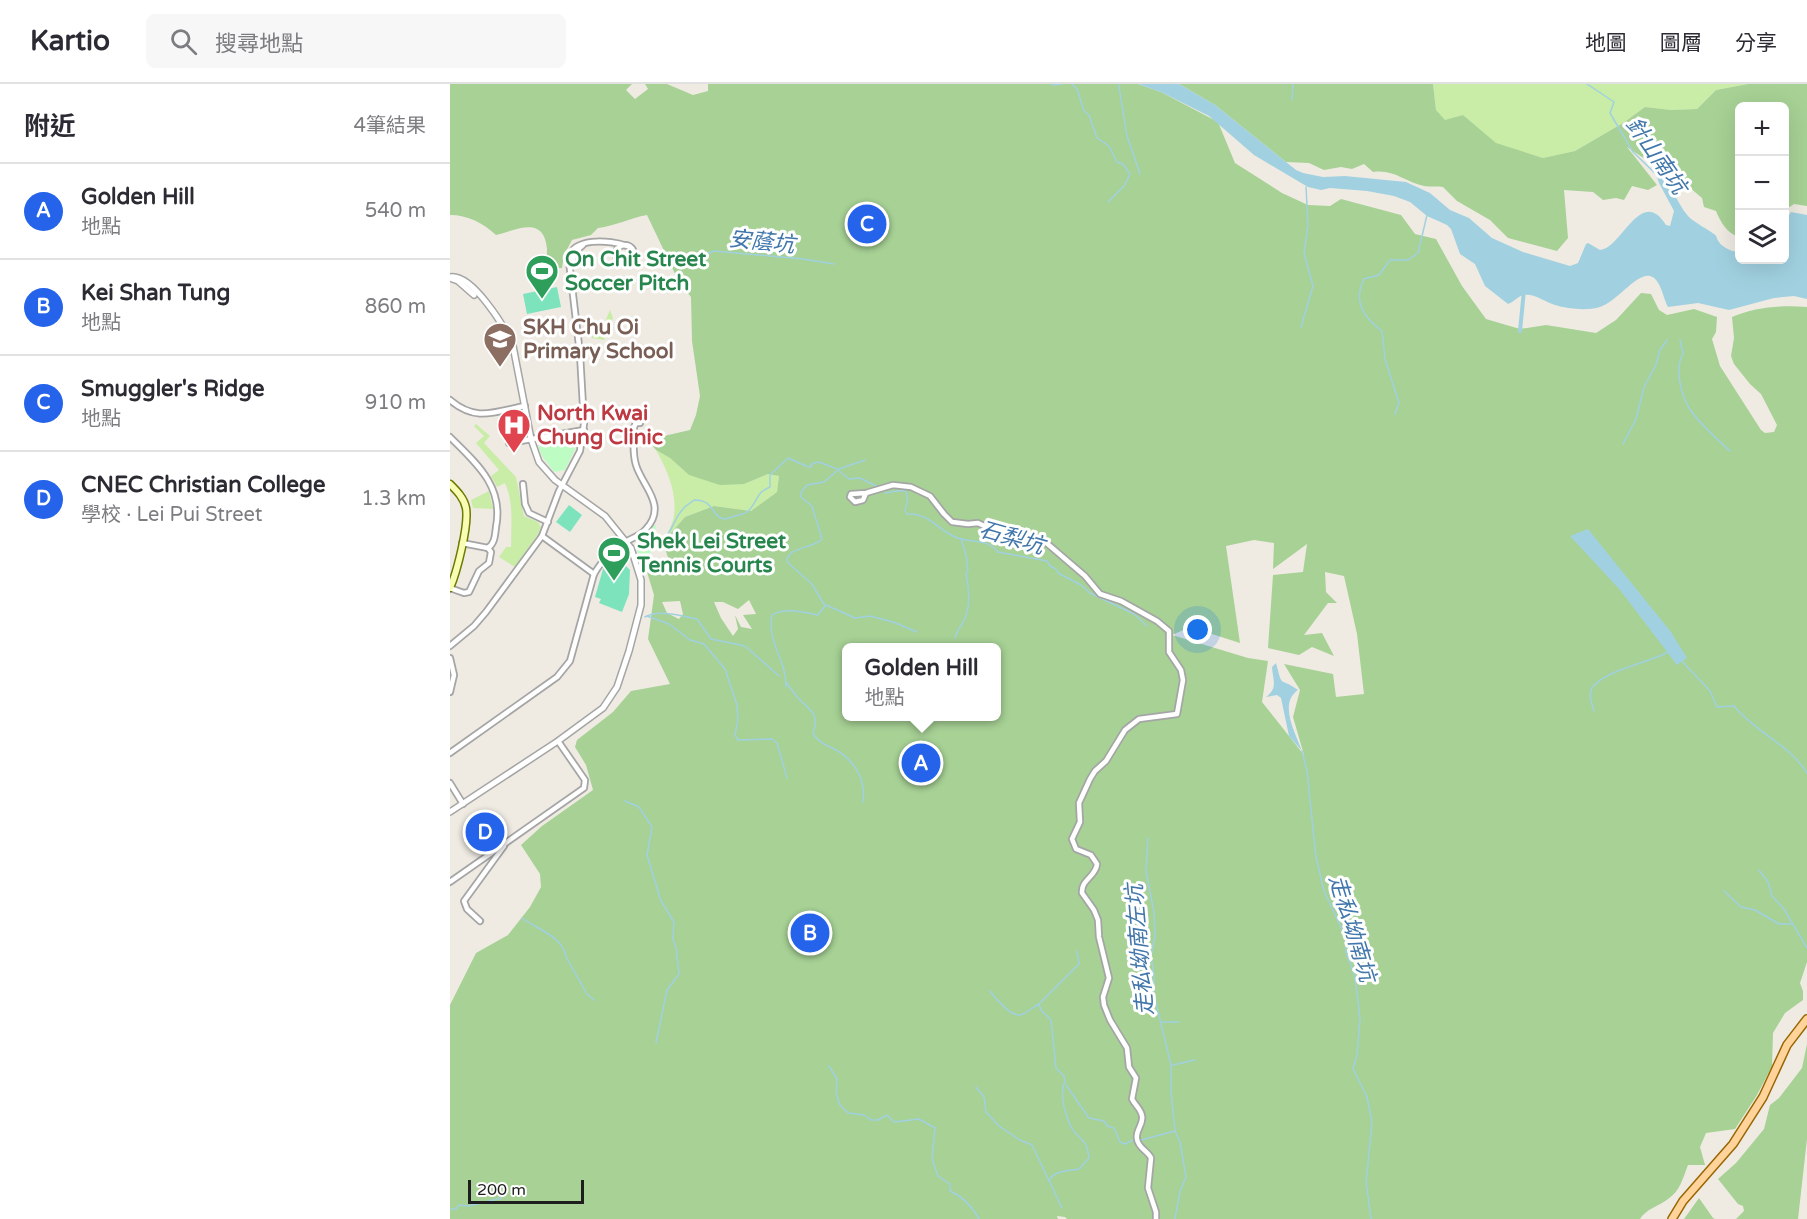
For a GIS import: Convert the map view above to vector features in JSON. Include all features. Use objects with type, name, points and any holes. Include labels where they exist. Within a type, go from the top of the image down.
[{"type":"main road","points":[[450,484],[460,494],[466,509],[456,574],[450,588]]},
{"type":"main road","points":[[1672,1219],[1683,1201],[1733,1144],[1763,1097],[1787,1045],[1807,1019]]},
{"type":"street","points":[[450,646],[474,626],[486,612],[542,536],[562,485],[577,458],[584,430],[580,360],[569,256],[577,246],[606,242],[627,246],[633,253],[630,262],[621,262],[617,259],[612,245],[606,242]]},
{"type":"street","points":[[616,253],[621,246],[627,246]]},
{"type":"street","points":[[450,277],[457,276],[466,282],[491,307],[501,321],[513,346],[531,439],[543,468],[562,485],[605,516],[631,548],[642,586],[641,605],[629,651],[617,687],[610,700],[593,716],[558,741],[450,813]]},
{"type":"street","points":[[450,400],[466,412],[476,413],[525,406]]},
{"type":"street","points":[[450,753],[565,668],[570,661],[594,574],[604,558],[646,529],[652,519],[654,510],[652,494],[639,473],[634,459],[634,425],[640,423]]},
{"type":"street","points":[[509,443],[584,430]]},
{"type":"street","points":[[450,437],[483,470],[493,488],[498,517],[494,542],[488,548]]},
{"type":"street","points":[[523,484],[525,504],[529,513],[548,522]]},
{"type":"street","points":[[866,493],[889,485],[910,487],[930,496],[952,522],[978,523],[1003,535],[1043,540],[1085,576],[1101,595],[1123,602],[1157,621],[1169,631],[1168,652],[1181,670],[1183,680],[1178,713],[1139,719],[1125,730],[1106,761],[1090,779],[1079,804],[1079,824],[1072,839],[1076,849],[1091,855],[1096,864],[1095,872],[1083,884],[1082,893],[1094,910],[1098,923],[1108,978],[1103,997],[1104,1005],[1127,1048],[1129,1067],[1136,1078],[1132,1099],[1143,1117],[1136,1138],[1152,1160],[1148,1188],[1156,1219]]},
{"type":"street","points":[[542,536],[594,574]]},
{"type":"street","points":[[450,588],[464,593],[470,592],[479,571],[489,564],[491,552],[488,548],[461,543]]},
{"type":"street","points":[[450,658],[454,675],[450,692]]},
{"type":"street","points":[[450,882],[584,788],[585,780],[558,741]]},
{"type":"street","points":[[450,783],[464,804]]},
{"type":"street","points":[[480,921],[467,909],[464,901],[505,844]]},
{"type":"street","points":[[489,855],[493,861]]},
{"type":"green space","points":[[450,84],[632,84],[626,90],[635,99],[648,89],[645,84],[667,84],[693,95],[708,91],[708,84],[1138,84],[1161,92],[1218,122],[1235,163],[1282,193],[1308,205],[1330,206],[1341,199],[1401,215],[1415,234],[1436,239],[1462,286],[1486,319],[1520,329],[1546,325],[1596,333],[1616,320],[1641,293],[1651,294],[1659,310],[1667,315],[1694,309],[1717,317],[1716,332],[1712,339],[1720,366],[1765,433],[1774,432],[1777,425],[1761,394],[1734,364],[1731,356],[1734,338],[1732,317],[1769,308],[1807,307],[1807,962],[1800,983],[1803,1000],[1785,1013],[1773,1033],[1772,1066],[1735,1129],[1706,1133],[1700,1147],[1705,1165],[1688,1165],[1681,1184],[1672,1196],[1640,1219],[1067,1219],[1057,1216],[1058,1219],[450,1219],[450,1005],[476,953],[508,935],[530,907],[541,887],[540,874],[521,845],[542,826],[593,790],[586,765],[575,747],[577,740],[613,712],[631,691],[670,684],[648,639],[654,595],[647,572],[672,570],[663,542],[685,517],[714,506],[751,511],[777,492],[779,476],[768,474],[744,484],[720,485],[689,475],[670,458],[656,450],[645,437],[664,436],[690,430],[700,396],[692,341],[691,297],[678,280],[647,215],[598,228],[591,235],[572,240],[564,255],[562,268],[548,269],[545,238],[535,228],[521,228],[496,235],[486,227],[463,216],[450,215]],"holes":[[[1254,540],[1274,543],[1273,569],[1307,544],[1303,572],[1273,575],[1268,648],[1299,655],[1312,647],[1334,656],[1322,633],[1304,635],[1328,603],[1337,603],[1326,592],[1325,572],[1344,576],[1357,634],[1364,694],[1336,697],[1333,674],[1284,664],[1300,690],[1293,717],[1304,755],[1262,702],[1268,661],[1248,658],[1172,635],[1190,627],[1240,643],[1226,546]],[[749,600],[756,614],[743,615],[752,629],[741,627],[735,615],[738,629],[733,636],[714,602],[723,602],[738,609]],[[680,601],[683,614],[679,619],[667,613],[662,602]]]},
{"type":"green space","points":[[1179,84],[1433,84],[1436,110],[1445,120],[1463,115],[1496,143],[1543,158],[1575,151],[1623,123],[1645,107],[1671,110],[1697,109],[1716,90],[1748,84],[1807,84],[1807,206],[1794,204],[1789,207],[1789,102],[1735,102],[1735,235],[1725,227],[1716,211],[1704,207],[1702,198],[1689,187],[1678,172],[1648,161],[1627,147],[1657,185],[1648,190],[1632,186],[1624,200],[1616,198],[1603,200],[1593,192],[1564,190],[1568,238],[1557,251],[1508,238],[1490,220],[1457,201],[1443,187],[1424,186],[1387,172],[1373,172],[1364,164],[1352,169],[1341,167],[1324,170],[1309,163],[1286,162],[1215,105]]},
{"type":"green space","points":[[1433,84],[1748,84],[1716,90],[1697,109],[1671,110],[1645,107],[1623,123],[1575,151],[1543,158],[1496,144],[1463,115],[1445,121],[1436,110]]},
{"type":"green space","name":"On Chit Street Soccer Pitch","points":[[557,287],[561,307],[527,314],[523,294]]},
{"type":"green space","points":[[610,310],[613,318],[604,340],[592,338],[589,332],[591,327],[596,324],[603,327]]},
{"type":"green space","points":[[476,424],[490,436],[484,443],[516,477],[524,516],[538,522],[541,527],[515,567],[499,557],[506,547],[511,547],[510,498],[505,483],[497,487],[491,476],[499,470],[476,443],[484,436],[474,426]]},
{"type":"green space","points":[[564,438],[565,445],[570,444],[570,448],[576,447],[565,470],[554,472],[542,456],[538,446],[541,442]]},
{"type":"green space","points":[[656,450],[670,458],[689,475],[744,484],[768,474],[779,476],[777,492],[751,511],[714,506],[685,517],[663,542],[670,529],[675,506],[673,490]]},
{"type":"green space","points":[[489,491],[493,509],[473,508],[471,500]]},
{"type":"green space","points":[[569,505],[582,515],[570,532],[556,522]]},
{"type":"green space","points":[[654,525],[656,526],[650,554],[655,569],[644,569],[636,547]]},
{"type":"green space","name":"Shek Lei Street Tennis Courts","points":[[617,553],[628,557],[626,566],[630,570],[629,594],[622,612],[599,603],[601,599],[595,597],[603,569]]},
{"type":"green space","points":[[486,819],[496,832],[479,845],[469,831]]},
{"type":"green space","points":[[1807,1044],[1807,1139],[1798,1219],[1736,1219],[1744,1211],[1743,1206],[1738,1204],[1718,1179],[1736,1163],[1764,1129],[1770,1105],[1779,1098],[1802,1068]]},
{"type":"green space","points":[[1699,1198],[1713,1218],[1715,1219],[1684,1219]]},
{"type":"water","points":[[1138,84],[1179,84],[1215,105],[1296,170],[1303,173],[1323,177],[1345,176],[1406,182],[1430,193],[1450,210],[1469,218],[1492,238],[1523,252],[1570,266],[1578,263],[1586,244],[1600,250],[1608,247],[1640,215],[1648,212],[1657,215],[1666,225],[1670,226],[1674,211],[1659,183],[1656,174],[1658,173],[1688,216],[1715,235],[1723,246],[1735,251],[1735,264],[1789,264],[1789,215],[1791,212],[1807,215],[1807,299],[1794,296],[1774,298],[1729,310],[1698,303],[1668,307],[1657,281],[1650,276],[1645,276],[1600,307],[1566,308],[1528,295],[1508,304],[1485,286],[1475,264],[1460,254],[1451,229],[1427,216],[1410,202],[1394,196],[1367,191],[1330,188],[1321,190],[1308,187],[1254,155],[1209,116],[1161,92]]},
{"type":"water","points":[[1588,529],[1671,632],[1687,658],[1677,665],[1620,590],[1570,536]]},
{"type":"water","points":[[1276,663],[1281,680],[1298,690],[1289,703],[1289,711],[1302,751],[1289,736],[1281,698],[1277,695],[1266,697],[1273,687],[1272,667]]},
{"type":"waterway","points":[[1052,85],[1062,84]]},
{"type":"waterway","points":[[1072,84],[1077,89],[1084,111],[1089,115],[1097,138],[1109,146],[1117,162],[1123,164],[1130,174],[1124,186],[1108,202]]},
{"type":"waterway","points":[[1120,84],[1127,136],[1140,174]]},
{"type":"waterway","points":[[1292,100],[1293,84]]},
{"type":"waterway","name":"針山南坑","points":[[1587,84],[1614,102],[1610,113],[1633,152],[1657,175]]},
{"type":"waterway","points":[[1301,327],[1313,286],[1304,253],[1308,225],[1306,187]]},
{"type":"waterway","points":[[1395,414],[1399,403],[1385,359],[1382,331],[1365,314],[1359,294],[1364,279],[1379,275],[1390,260],[1408,260],[1418,253],[1427,215]]},
{"type":"waterway","name":"安蔭坑","points":[[688,262],[714,251],[834,264]]},
{"type":"waterway","points":[[1520,331],[1524,290]]},
{"type":"waterway","points":[[1623,444],[1636,419],[1644,387],[1656,365],[1660,350],[1667,340]]},
{"type":"waterway","points":[[1680,340],[1683,353],[1680,359],[1679,374],[1687,405],[1709,432],[1730,451]]},
{"type":"waterway","points":[[647,541],[655,541],[666,536],[678,515],[694,500],[705,502],[723,519],[748,511],[761,492],[770,487],[770,475],[788,458],[806,466],[811,467],[811,464],[819,462],[837,469]]},
{"type":"waterway","points":[[786,687],[784,669],[772,635],[772,615],[782,611],[818,615],[825,606],[812,584],[788,563],[787,559],[793,552],[822,539],[812,506],[801,497],[801,492],[807,485],[824,482],[839,469],[865,460]]},
{"type":"waterway","points":[[839,471],[849,479],[860,478],[878,487]]},
{"type":"waterway","name":"石梨坑","points":[[882,490],[886,493],[905,491],[908,497],[905,510],[907,514],[922,516],[948,534],[988,544],[998,552],[1047,561],[1058,573],[1081,585],[1090,593],[1134,614],[1147,626]]},
{"type":"waterway","points":[[955,638],[966,615],[969,591],[966,555],[961,539]]},
{"type":"waterway","points":[[826,605],[855,618],[870,616],[917,632]]},
{"type":"waterway","points":[[645,617],[664,613],[697,619],[711,639],[745,646],[779,676]]},
{"type":"waterway","points":[[647,616],[669,624],[690,640],[704,644],[725,669],[737,705],[738,719],[735,735],[738,740],[772,739],[777,743],[787,778]]},
{"type":"waterway","points":[[1594,711],[1590,694],[1598,682],[1606,676],[1668,652]]},
{"type":"waterway","points":[[1682,661],[1710,691],[1717,707],[1734,706],[1752,724],[1791,754],[1807,773]]},
{"type":"waterway","points":[[786,682],[813,713],[815,737],[843,754],[854,765],[863,786],[863,802]]},
{"type":"waterway","name":"走私坳南坑","points":[[1302,751],[1307,771],[1316,857],[1324,891],[1346,938],[1346,952],[1355,977],[1360,1019],[1357,1055],[1353,1069],[1367,1097],[1372,1123],[1366,1182],[1371,1219]]},
{"type":"waterway","points":[[625,801],[639,807],[652,827],[647,855],[661,901],[674,922],[673,940],[679,974],[667,990],[656,1043]]},
{"type":"waterway","name":"走私坳南左坑","points":[[1148,838],[1146,871],[1154,912],[1155,936],[1151,956],[1154,995],[1171,1065],[1175,1131]]},
{"type":"waterway","points":[[1759,870],[1768,882],[1772,896],[1784,909],[1807,948]]},
{"type":"waterway","points":[[1724,891],[1741,907],[1755,910],[1779,924],[1792,924]]},
{"type":"waterway","points":[[522,918],[560,944],[587,994],[594,1000]]},
{"type":"waterway","points":[[1039,1004],[1079,964],[1077,951]]},
{"type":"waterway","points":[[990,991],[1014,1014],[1023,1014],[1039,1004],[1041,1010],[1051,1020],[1056,1068],[1064,1076],[1065,1083]]},
{"type":"waterway","points":[[1162,1022],[1179,1022]]},
{"type":"waterway","points":[[1173,1065],[1195,1060]]},
{"type":"waterway","points":[[829,1066],[837,1079],[836,1093],[840,1105],[848,1113],[864,1115],[871,1120],[878,1120],[887,1115],[894,1122],[919,1119],[935,1128],[932,1159],[938,1176],[950,1184],[950,1191],[967,1202],[979,1219]]},
{"type":"waterway","points":[[1049,1181],[1058,1173],[1079,1169],[1089,1158],[1084,1142],[1072,1130],[1066,1115],[1063,1099],[1064,1083]]},
{"type":"waterway","points":[[1066,1085],[1089,1118],[1104,1121],[1107,1126],[1114,1128],[1120,1142],[1125,1144],[1133,1140]]},
{"type":"waterway","points":[[976,1087],[984,1097],[986,1112],[999,1126],[1032,1145],[1062,1208]]},
{"type":"waterway","points":[[1141,1140],[1175,1131],[1180,1142],[1186,1177],[1180,1191],[1175,1219]]},
{"type":"waterway","points":[[450,1209],[456,1209],[459,1205],[468,1206],[502,1198]]},
{"type":"place","name":"Smuggler's Ridge","points":[[867,224]]},
{"type":"place","name":"On Chit Street Soccer Pitch","points":[[542,300]]},
{"type":"place","name":"SKH Chu Oi Primary School","points":[[500,368]]},
{"type":"place","name":"North Kwai Chung Clinic","points":[[514,454]]},
{"type":"place","name":"Shek Lei Street Tennis Courts","points":[[614,582]]},
{"type":"place","name":"Golden Hill","points":[[921,763]]},
{"type":"place","name":"CNEC Christian College","points":[[485,832]]},
{"type":"place","name":"Kei Shan Tung","points":[[810,933]]}]
